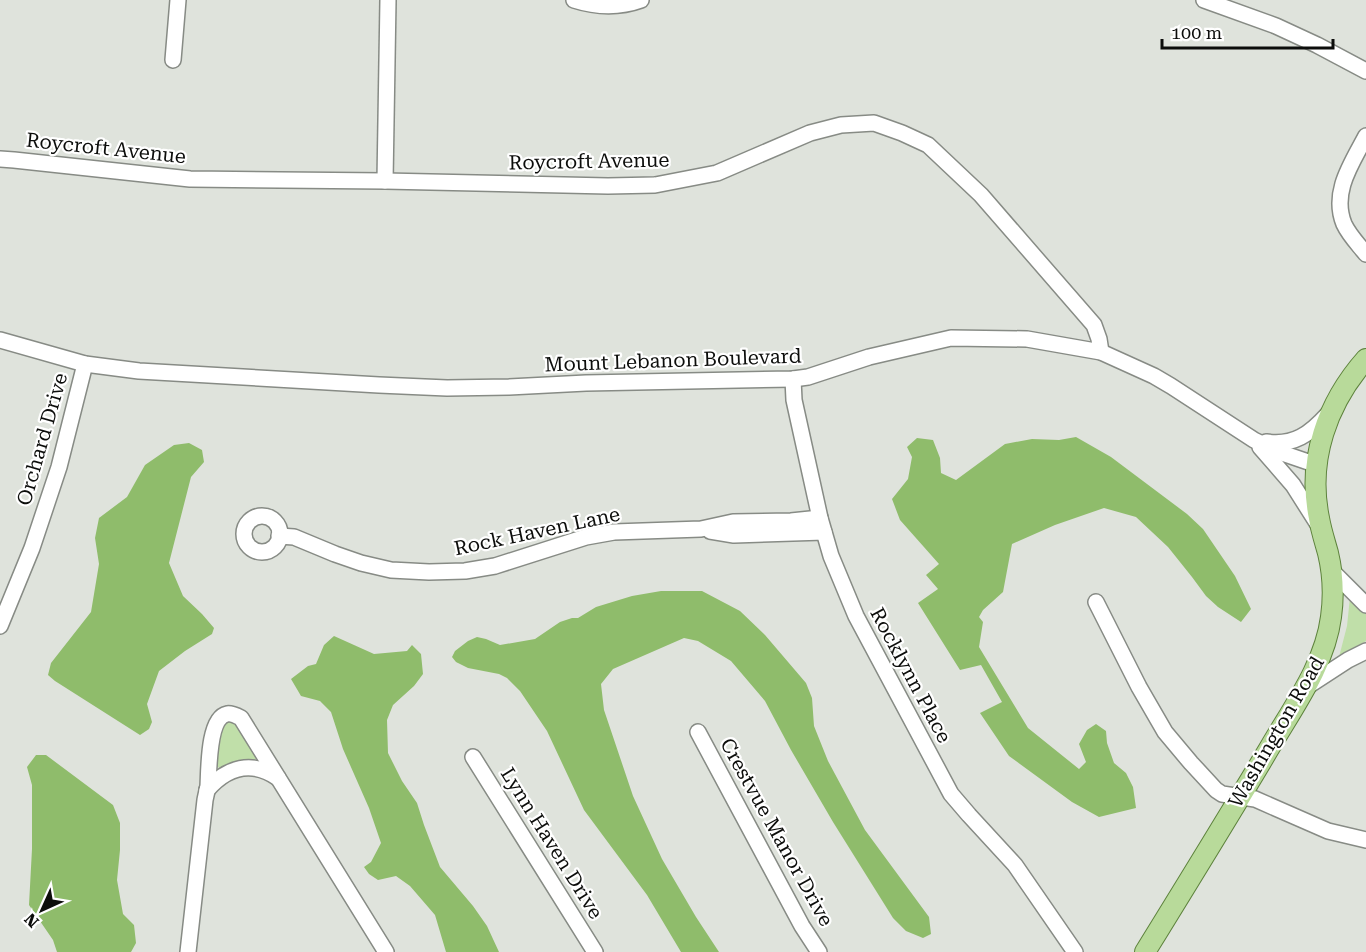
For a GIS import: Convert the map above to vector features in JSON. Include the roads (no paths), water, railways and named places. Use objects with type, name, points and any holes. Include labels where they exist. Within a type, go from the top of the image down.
[{"type":"main road","name":"Washington Road","points":[[1145,952],[1240,796],[1321,656],[1329,630],[1333,600],[1331,570],[1317,503],[1317,465],[1331,411],[1347,383],[1366,359]]},
{"type":"street","points":[[173,60],[178,0]]},
{"type":"street","points":[[385,181],[388,0]]},
{"type":"street","points":[[574,0],[611,7],[641,0]]},
{"type":"street","points":[[1204,0],[1275,26],[1366,71]]},
{"type":"street","name":"Roycroft Avenue","points":[[0,159],[190,179],[655,185],[717,173],[810,133],[841,125],[874,123],[928,145],[981,195],[1094,325],[1101,352]]},
{"type":"street","points":[[1366,136],[1343,181],[1340,202],[1344,224],[1366,254]]},
{"type":"street","name":"Mount Lebanon Boulevard","points":[[0,340],[85,364],[140,371],[447,388],[586,382],[793,379],[808,377],[868,357],[951,338],[1027,339],[1101,352],[1154,376],[1254,440],[1279,452],[1317,465]]},
{"type":"street","name":"Orchard Drive","points":[[0,626],[32,548],[58,467],[85,364]]},
{"type":"street","name":"Rocklynn Place","points":[[793,379],[794,400],[822,525],[831,556],[856,616],[944,783],[959,804],[1015,865],[1075,952]]},
{"type":"street","points":[[1254,440],[1285,443],[1294,440],[1311,431],[1331,411]]},
{"type":"street","points":[[1254,440],[1293,485],[1322,531]]},
{"type":"street","name":"Rock Haven Lane","points":[[279,536],[294,537],[361,563],[392,570],[438,572],[465,571],[495,566],[586,537],[614,532],[701,529],[734,535],[758,528],[822,525]]},
{"type":"street","points":[[1331,570],[1366,605]]},
{"type":"street","points":[[1096,602],[1139,687],[1165,732],[1216,790],[1222,794],[1255,799],[1328,831],[1366,840]]},
{"type":"street","points":[[1304,688],[1366,651]]},
{"type":"street","points":[[188,952],[212,735],[216,724],[230,713],[241,717],[386,952]]},
{"type":"street","name":"Crestvue Manor Drive","points":[[698,732],[802,926],[819,952]]},
{"type":"street","name":"Lynn Haven Drive","points":[[474,757],[595,952]]},
{"type":"street","points":[[207,790],[229,771],[241,768],[254,767],[267,770],[278,778]]}]
